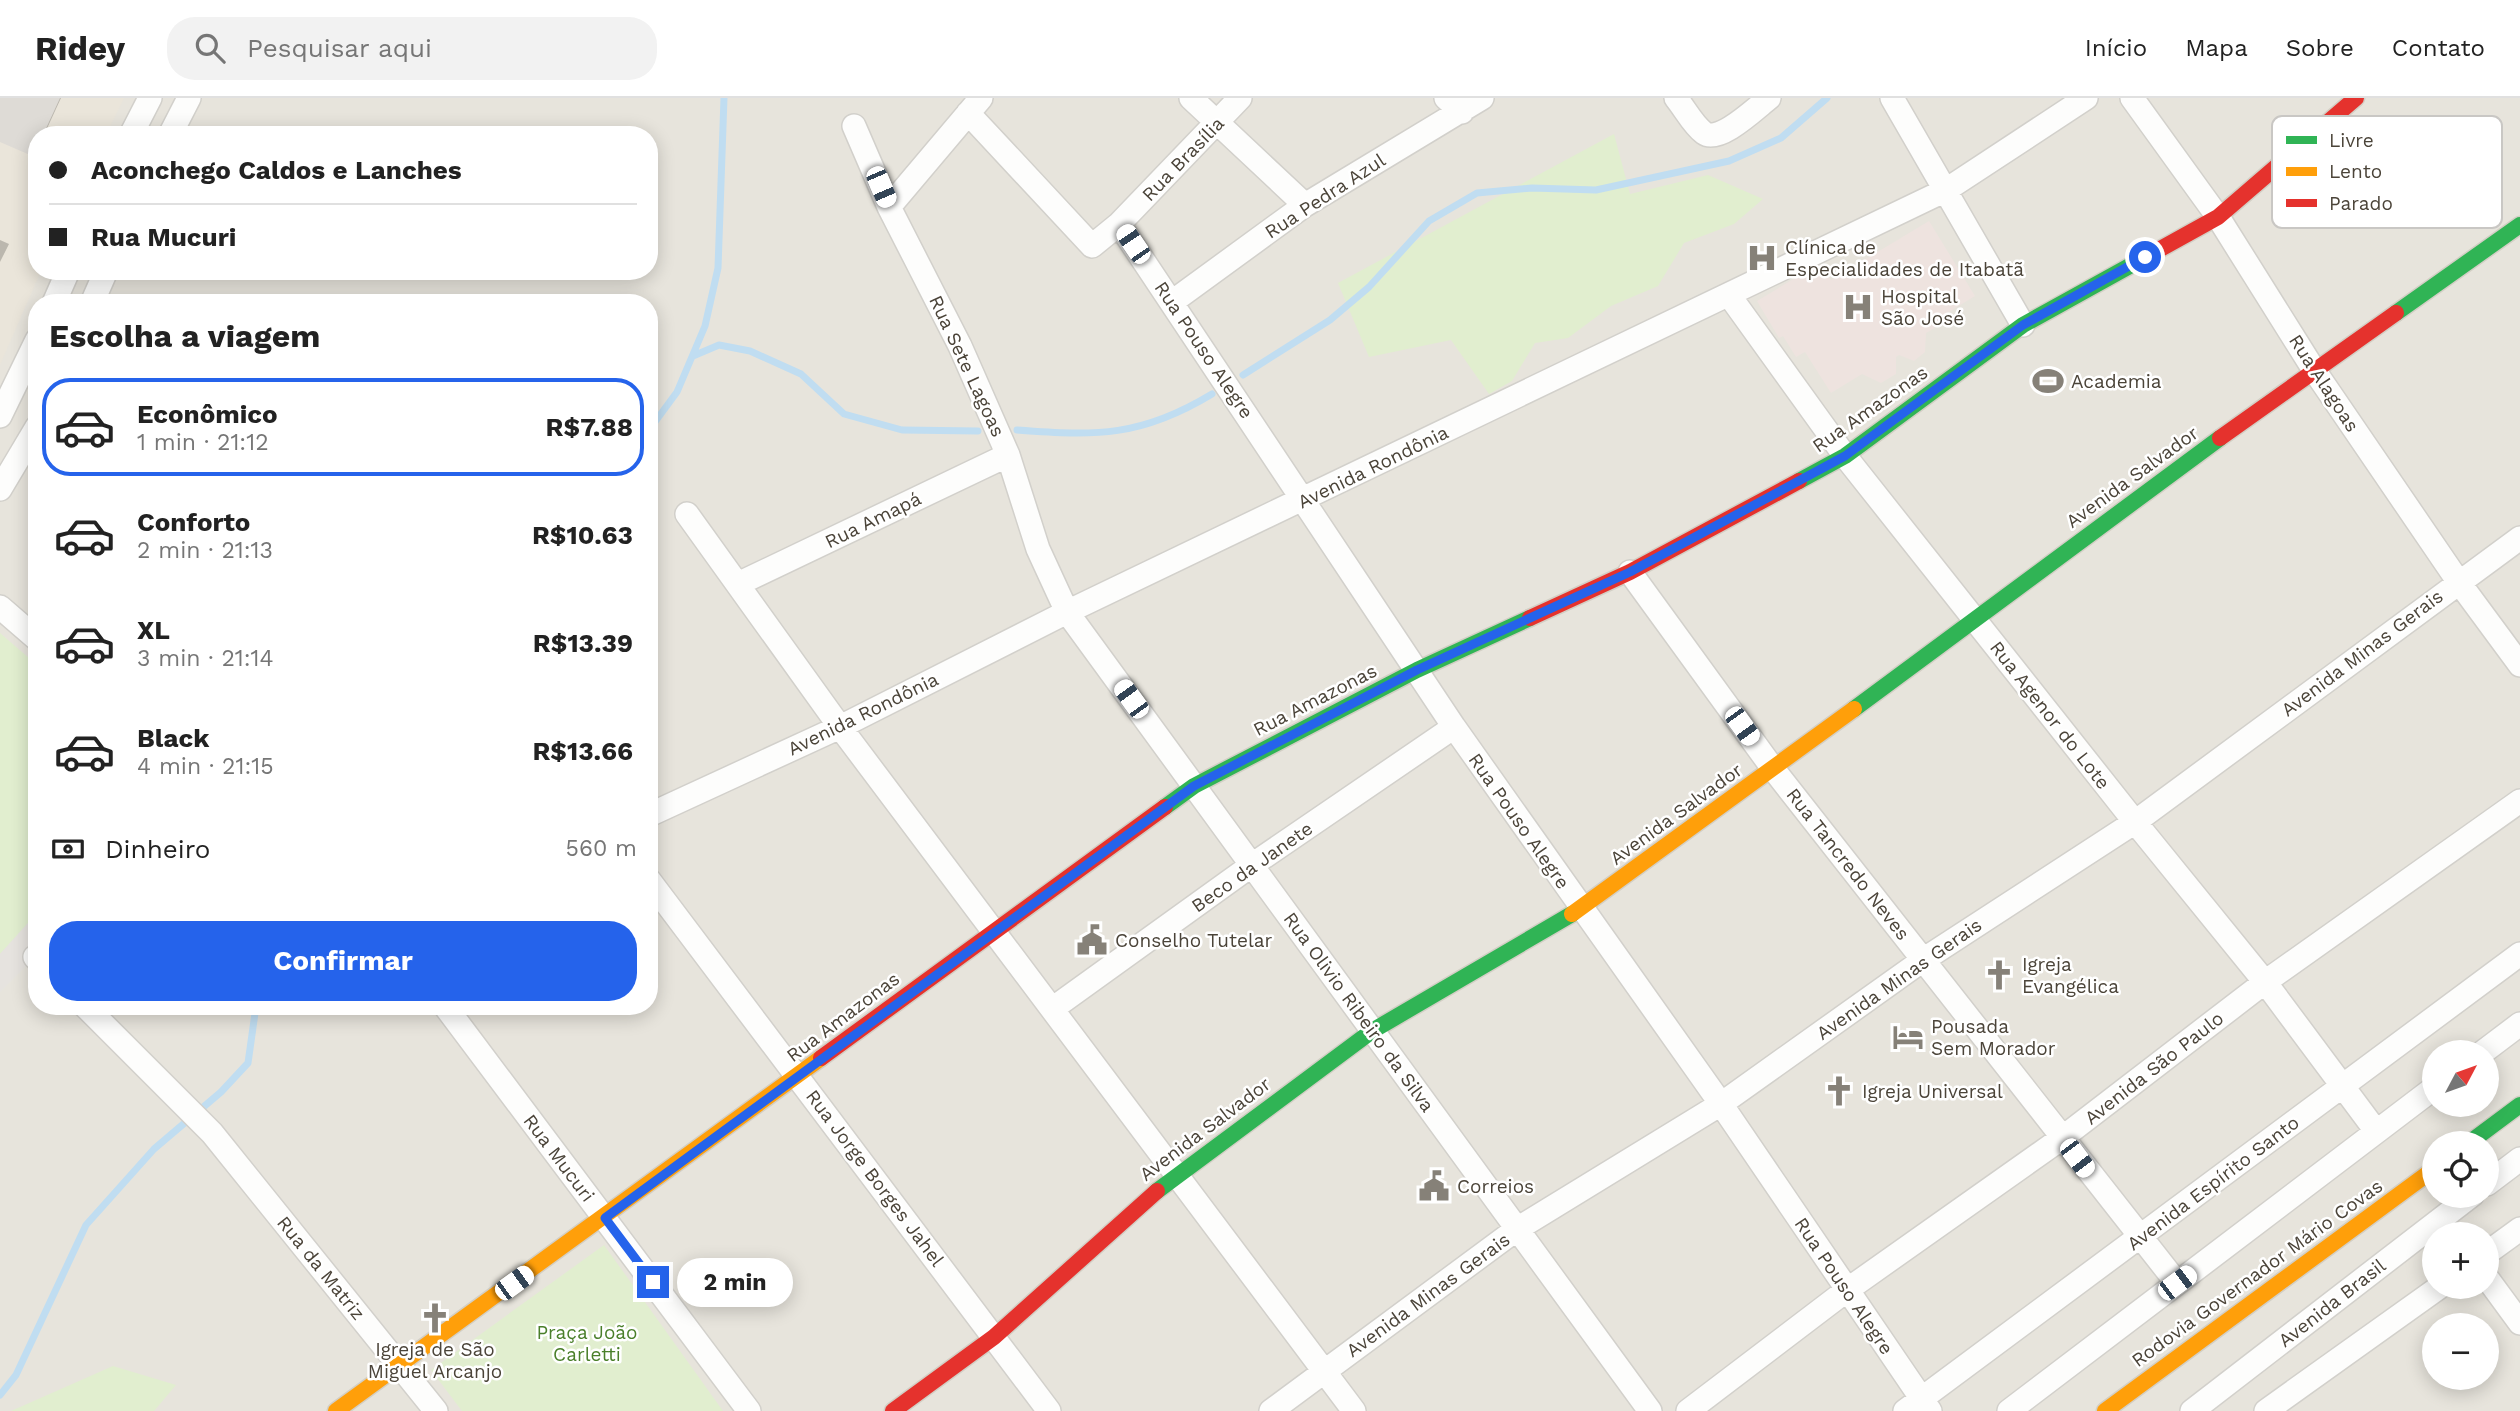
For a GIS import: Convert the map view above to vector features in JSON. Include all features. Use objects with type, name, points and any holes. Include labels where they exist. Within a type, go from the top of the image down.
[{"type":"main road","name":"Rua Amazonas","points":[[2335,116],[2356,98]]},
{"type":"main road","name":"Rua Amazonas","points":[[336,1411],[799,1077],[994,930],[1194,786],[1417,670],[1630,572],[1845,456],[2023,325],[2218,217],[2272,170]]},
{"type":"main road","name":"Avenida Salvador","points":[[893,1411],[994,1337],[1174,1175],[1372,1031],[1580,909],[1774,770],[1973,618],[2314,370],[2520,225]]},
{"type":"main road","points":[[2485,1131],[2520,1105]]},
{"type":"main road","name":"Rodovia Governador Mário Covas","points":[[2105,1411],[2422,1177]]},
{"type":"street","points":[[136,126],[150,98]]},
{"type":"street","points":[[175,126],[189,98]]},
{"type":"street","points":[[1191,98],[1305,205]]},
{"type":"street","name":"Rua Brasília","points":[[974,106],[1092,246],[1119,224],[1240,98]]},
{"type":"street","name":"Rua Pedra Azul","points":[[1172,302],[1305,205],[1454,105],[1482,98]]},
{"type":"street","points":[[1676,98],[1702,131],[1714,135],[1723,133],[1769,98]]},
{"type":"street","points":[[1892,98],[2023,325]]},
{"type":"street","name":"Avenida Rondônia","points":[[658,811],[840,727],[1067,612],[1304,501],[1946,190],[2086,98]]},
{"type":"street","name":"Rua Alagoas","points":[[2133,98],[2218,217],[2314,370],[2458,581],[2520,665]]},
{"type":"street","points":[[889,207],[974,106]]},
{"type":"street","name":"Rua Sete Lagoas","points":[[854,126],[889,207],[960,346],[1008,456],[1038,550],[1067,612]]},
{"type":"street","name":"Rua Pouso Alegre","points":[[1119,224],[1454,727],[1580,909],[1721,1104],[1847,1290],[1919,1407]]},
{"type":"street","name":"Rua Agenor do Lote","points":[[1729,295],[1845,456],[2135,822],[2266,982],[2376,1131]]},
{"type":"street","points":[[0,416],[28,358]]},
{"type":"street","points":[[0,489],[28,443]]},
{"type":"street","name":"Rua Amapá","points":[[738,584],[1008,456]]},
{"type":"street","points":[[687,514],[840,727],[994,930],[1174,1175],[1354,1411]]},
{"type":"street","name":"Avenida Minas Gerais","points":[[1271,1411],[1517,1229],[1721,1104],[1923,960],[2135,822],[2458,581],[2520,538]]},
{"type":"street","name":"Rua Tancredo Neves","points":[[1630,572],[1774,770],[2177,1283]]},
{"type":"street","points":[[0,607],[28,631]]},
{"type":"street","name":"Rua Olivio Ribeiro da Silva","points":[[1067,612],[1650,1411]]},
{"type":"street","name":"Beco da Janete","points":[[1052,1009],[1252,865],[1454,727]]},
{"type":"street","name":"Avenida São Paulo","points":[[1688,1411],[1847,1290],[2062,1138],[2266,982],[2520,801]]},
{"type":"street","name":"Rua Jorge Borges Jahel","points":[[658,892],[1049,1411]]},
{"type":"street","name":"Avenida Espírito Santo","points":[[1919,1407],[2139,1238],[2520,954]]},
{"type":"street","name":"Rua da Matriz","points":[[94,1015],[205,1126],[436,1411]]},
{"type":"street","name":"Rua Mucuri","points":[[452,1015],[749,1411]]},
{"type":"street","points":[[2499,1040],[2520,1024]]},
{"type":"street","points":[[2009,1411],[2422,1097]]},
{"type":"street","points":[[2499,1175],[2520,1159]]},
{"type":"street","name":"Avenida Brasil","points":[[2450,1222],[2462,1208]]},
{"type":"street","points":[[2499,1244],[2520,1229]]},
{"type":"street","name":"Avenida Brasil","points":[[2192,1411],[2422,1244]]},
{"type":"street","points":[[2499,1294],[2520,1323]]},
{"type":"street","points":[[2266,1411],[2423,1299]]},
{"type":"shaded area","points":[[0,98],[2520,98],[2520,1411],[0,1411]]},
{"type":"shaded area","points":[[0,98],[124,98],[110,126],[28,126],[28,280],[37,280],[31,294],[28,294],[28,301],[0,365]]},
{"type":"shaded area","name":"Hospital São José","points":[[1929,221],[1975,296],[1947,313],[1950,319],[1926,333],[1925,352],[1914,361],[1899,355],[1896,357],[1896,374],[1881,383],[1862,374],[1831,393],[1805,352],[1796,357],[1783,336],[1779,338],[1757,301],[1820,263],[1831,280]]},
{"type":"shaded area","points":[[28,923],[28,964],[0,992],[0,954]]},
{"type":"green space","points":[[1614,134],[1630,194],[1708,175],[1763,199],[1734,224],[1684,243],[1658,286],[1611,306],[1568,338],[1535,343],[1512,381],[1489,394],[1451,340],[1369,357],[1338,283]]},
{"type":"green space","points":[[0,633],[28,657],[28,924],[0,954]]},
{"type":"green space","name":"Praça João Carletti","points":[[604,1245],[723,1411],[462,1411],[431,1370]]},
{"type":"green space","points":[[113,1366],[176,1385],[154,1411],[11,1411]]},
{"type":"building","points":[[0,98],[60,98],[47,126],[28,126],[28,154],[0,142]]},
{"type":"waterway","points":[[658,418],[677,392],[705,326],[718,268],[724,98]]},
{"type":"waterway","points":[[1243,375],[1330,320],[1369,287],[1429,221],[1477,193],[1532,188],[1596,190],[1729,161],[1781,138],[1827,98]]},
{"type":"waterway","points":[[693,356],[719,345],[750,351],[801,374],[844,414],[902,430],[978,431]]},
{"type":"waterway","points":[[1017,430],[1095,433],[1140,426],[1163,419],[1212,394]]},
{"type":"waterway","points":[[0,1395],[16,1375],[86,1225],[154,1149],[221,1092],[248,1063],[255,1015]]},
{"type":"traffic: fast","points":[[2396,313],[2520,225]]},
{"type":"traffic: fast","points":[[1799,481],[1845,456],[2023,325],[2135,263]]},
{"type":"traffic: fast","points":[[1854,709],[2220,438]]},
{"type":"traffic: fast","points":[[1165,807],[1194,786],[1417,670],[1530,618]]},
{"type":"traffic: fast","points":[[1157,1191],[1372,1031],[1572,914]]},
{"type":"traffic: fast","points":[[2485,1131],[2520,1105]]},
{"type":"traffic: slow","points":[[1572,914],[1854,709]]},
{"type":"traffic: slow","points":[[336,1411],[821,1058]]},
{"type":"traffic: slow","points":[[2105,1411],[2422,1178]]},
{"type":"traffic: jam","points":[[2335,116],[2356,98]]},
{"type":"traffic: jam","points":[[2135,263],[2218,217],[2272,170]]},
{"type":"traffic: jam","points":[[2220,438],[2396,313]]},
{"type":"traffic: jam","points":[[1530,618],[1630,572],[1799,481]]},
{"type":"traffic: jam","points":[[821,1058],[1165,807]]},
{"type":"traffic: jam","points":[[893,1411],[994,1337],[1157,1191]]},
{"type":"place","name":"Clínica de Especialidades de Itabatã","points":[[1762,258]]},
{"type":"place","name":"Hospital São José","points":[[1858,307]]},
{"type":"place","name":"Academia","points":[[2048,381]]},
{"type":"place","name":"Conselho Tutelar","points":[[1092,940]]},
{"type":"place","name":"Igreja Evangélica","points":[[1999,975]]},
{"type":"place","name":"Pousada Sem Morador","points":[[1908,1037]]},
{"type":"place","name":"Igreja Universal","points":[[1839,1091]]},
{"type":"place","name":"Correios","points":[[1434,1186]]},
{"type":"place","name":"Igreja de São Miguel Arcanjo","points":[[435,1318]]},
{"type":"route","points":[[653,1282],[605,1218],[799,1077],[994,930],[1194,786],[1417,670],[1630,572],[1845,456],[2023,325],[2145,257]]}]
